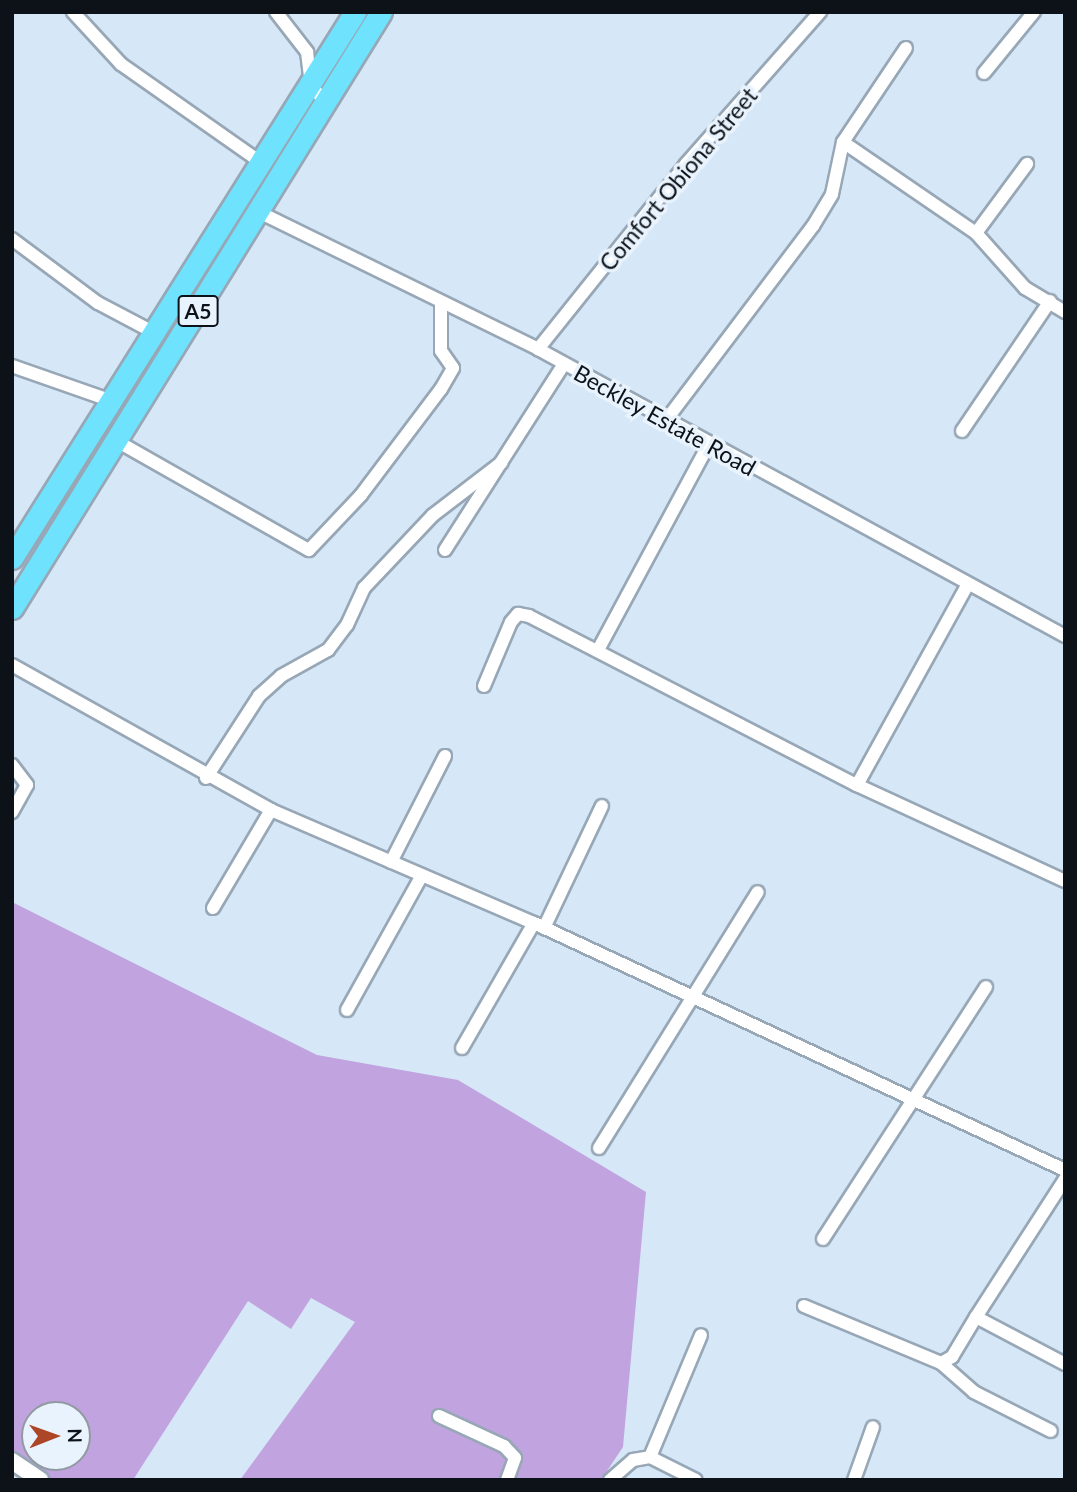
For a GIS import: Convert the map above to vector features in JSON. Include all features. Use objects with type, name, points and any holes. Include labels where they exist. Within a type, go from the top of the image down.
[{"type":"highway","name":"A5","points":[[12,558],[311,86],[355,12]]},
{"type":"highway","name":"A5","points":[[12,607],[115,440],[261,213],[381,12]]},
{"type":"street","points":[[73,12],[121,64],[262,163]]},
{"type":"street","points":[[276,12],[307,52],[311,86],[328,104]]},
{"type":"street","name":"Comfort Obiona Street","points":[[538,349],[686,164],[820,12]]},
{"type":"street","points":[[984,73],[1034,12]]},
{"type":"street","points":[[667,419],[818,217],[832,194],[843,142],[906,48]]},
{"type":"street","points":[[843,142],[976,233],[1025,288],[1065,312]]},
{"type":"street","points":[[976,233],[1027,164]]},
{"type":"street","name":"Beckley Estate Road","points":[[261,213],[538,349],[967,586],[1065,636]]},
{"type":"street","points":[[12,239],[98,303],[155,333]]},
{"type":"street","points":[[962,431],[1050,301]]},
{"type":"street","points":[[115,440],[309,550],[361,495],[453,368],[441,351],[441,302]]},
{"type":"street","points":[[445,550],[564,364]]},
{"type":"street","points":[[12,366],[112,401]]},
{"type":"street","points":[[598,650],[709,444]]},
{"type":"street","points":[[206,778],[258,696],[281,676],[328,650],[347,625],[364,588],[433,515],[501,463]]},
{"type":"street","points":[[857,785],[967,586]]},
{"type":"street","points":[[484,687],[511,622],[518,614],[598,650],[857,785],[1065,881]]},
{"type":"street","points":[[12,665],[206,778],[271,810],[539,925],[1065,1170]]},
{"type":"street","points":[[391,862],[445,756]]},
{"type":"street","points":[[12,765],[27,785],[12,812]]},
{"type":"street","points":[[462,1048],[539,925],[602,806]]},
{"type":"street","points":[[213,908],[271,810]]},
{"type":"street","points":[[347,1010],[422,875]]},
{"type":"street","points":[[599,1148],[690,996],[758,892]]},
{"type":"street","points":[[823,1239],[986,987]]},
{"type":"street","points":[[941,1363],[952,1357],[1065,1179]]},
{"type":"street","points":[[804,1307],[941,1363],[974,1392],[1051,1432]]},
{"type":"street","points":[[976,1317],[1065,1364]]},
{"type":"street","points":[[650,1457],[701,1335]]},
{"type":"street","points":[[439,1416],[504,1446],[514,1458],[506,1480]]},
{"type":"street","points":[[853,1480],[873,1427]]},
{"type":"street","points":[[610,1480],[633,1460],[650,1457],[696,1480]]},
{"type":"street","points":[[12,1461],[40,1480]]},
{"type":"shaded area","points":[[12,902],[317,1055],[458,1080],[646,1192],[623,1447],[601,1480],[240,1480],[355,1322],[311,1298],[291,1329],[248,1301],[133,1480],[40,1480],[26,1471],[91,1471],[91,1401],[21,1401],[21,1468],[12,1462]]}]
